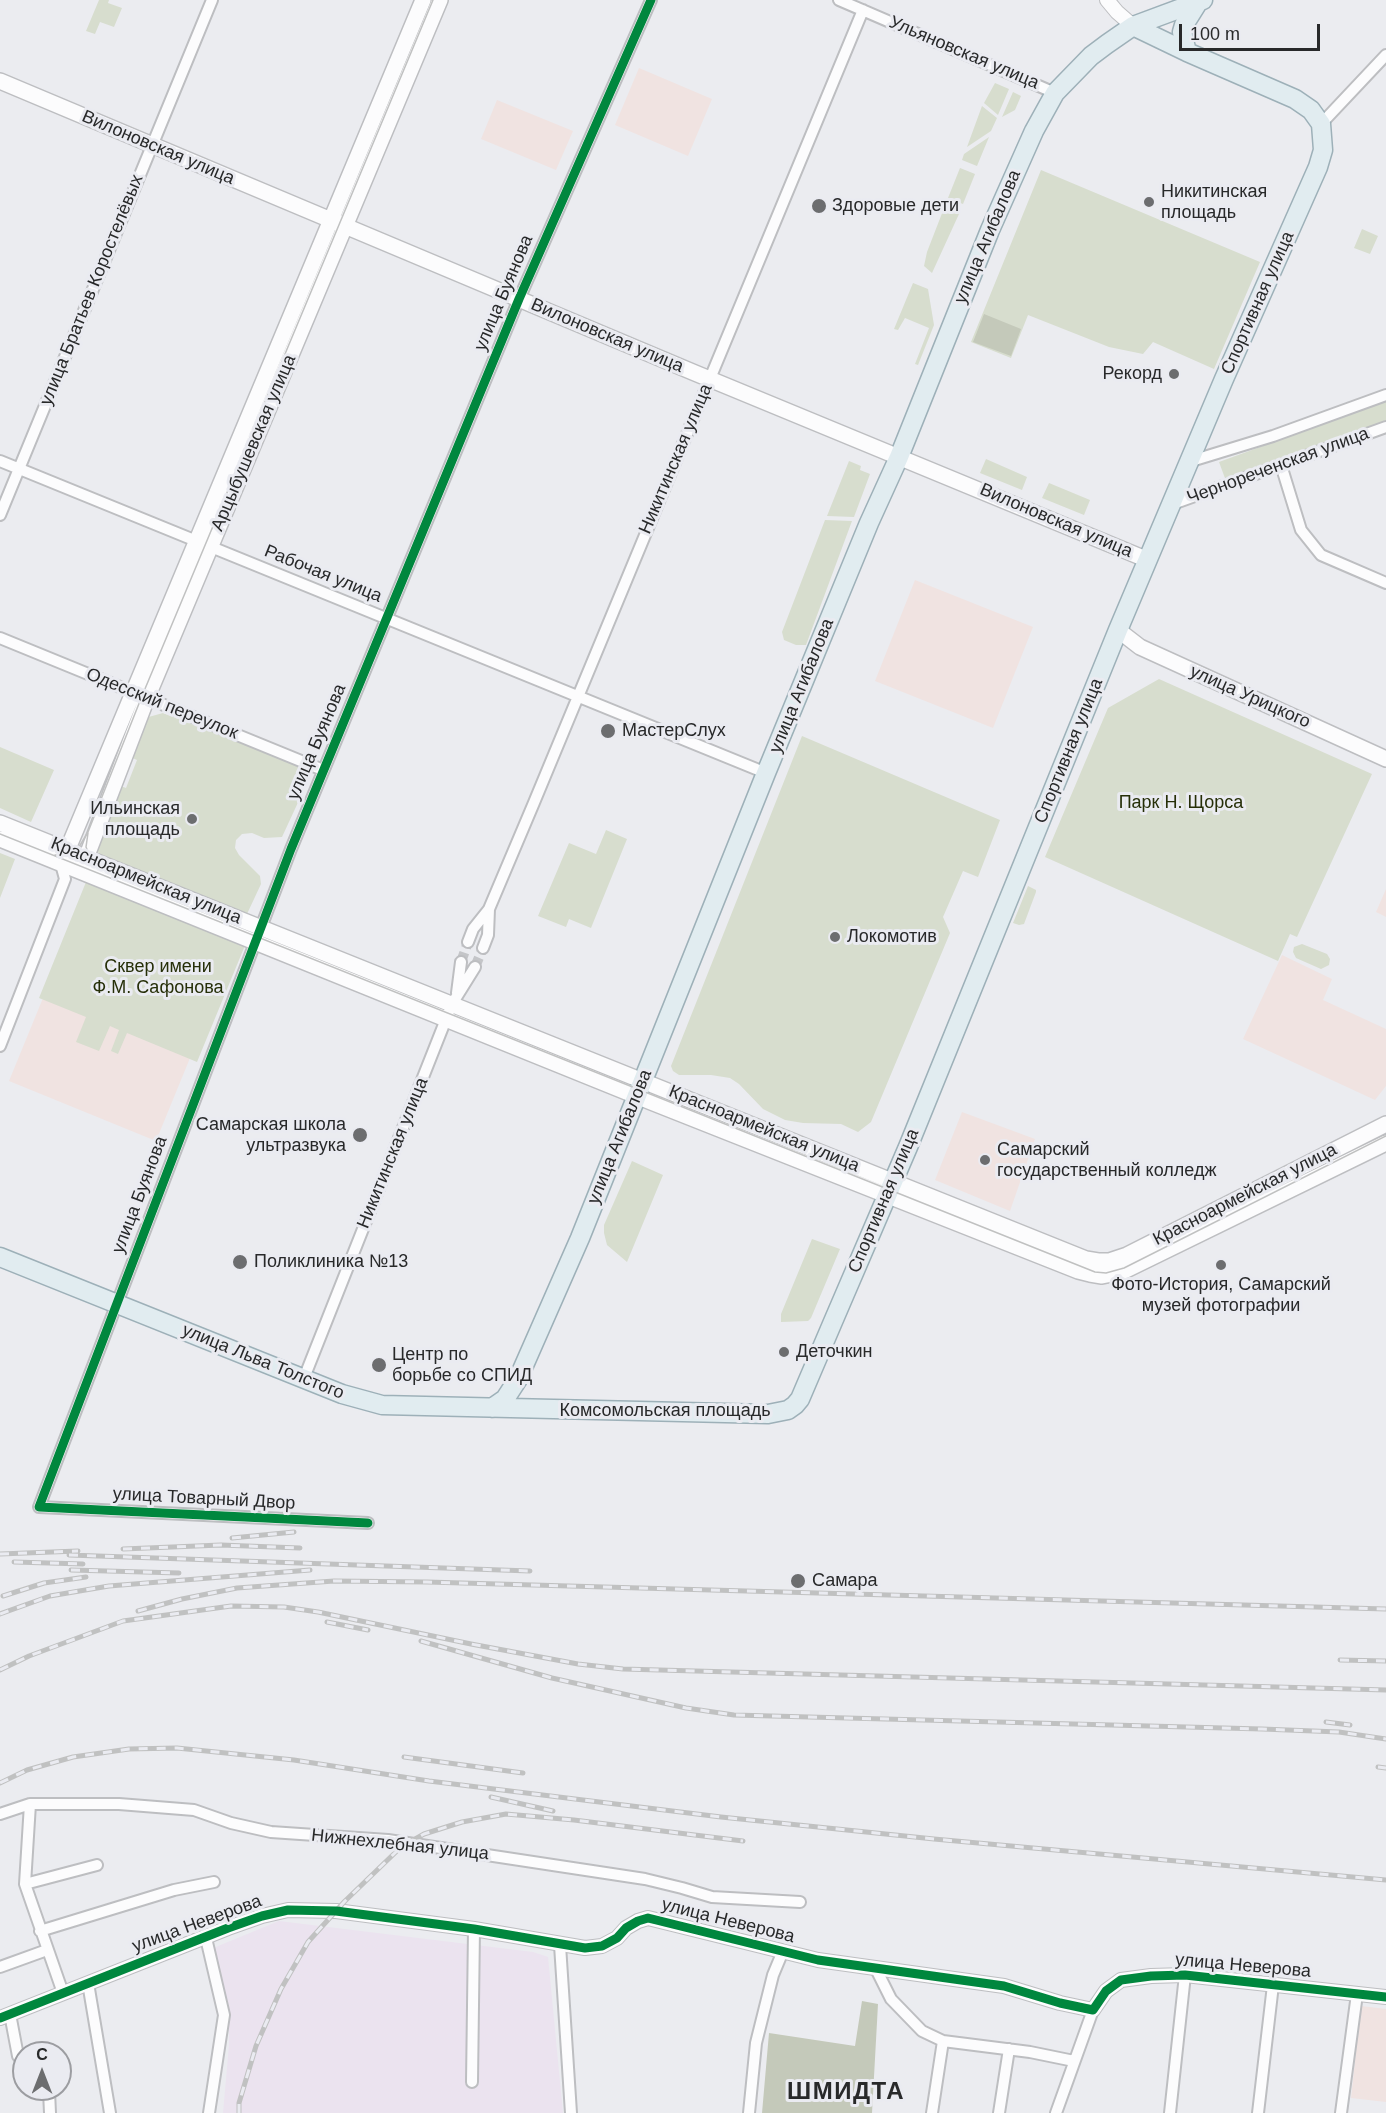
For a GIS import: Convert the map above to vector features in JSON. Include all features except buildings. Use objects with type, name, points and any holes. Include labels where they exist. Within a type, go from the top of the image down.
[{"type":"main road","name":"Арцыбушевская улица","points":[[339,223],[423,0]]},
{"type":"main road","name":"Арцыбушевская улица","points":[[64,864],[140,695],[339,223],[440,0]]},
{"type":"main road","name":"улица Агибалова","points":[[492,1408],[504,1399],[518,1379],[580,1238],[766,772],[990,230],[1034,131],[1055,93],[1091,56],[1133,26],[1201,1]]},
{"type":"main road","points":[[1187,52],[1182,32],[1184,25],[1201,1]]},
{"type":"main road","points":[[1133,26],[1295,99],[1311,110],[1321,124]]},
{"type":"main road","name":"Вилоновская улица","points":[[0,81],[709,379],[1148,560]]},
{"type":"main road","name":"Спортивная улица","points":[[809,1378],[912,1136],[1188,462],[1318,167],[1323,150],[1321,124]]},
{"type":"main road","name":"улица Урицкого","points":[[1118,630],[1140,647],[1386,759]]},
{"type":"main road","name":"Арцыбушевская улица","points":[[83,865],[122,762],[140,695]]},
{"type":"main road","name":"Красноармейская улица","points":[[0,823],[64,864]]},
{"type":"main road","name":"Красноармейская улица","points":[[0,839],[64,864],[83,865],[260,927],[454,1000],[640,1088]]},
{"type":"main road","name":"Красноармейская улица","points":[[83,865],[254,942],[447,1020],[640,1088],[889,1188],[1078,1271],[1102,1276],[1112,1275],[1141,1263],[1386,1143]]},
{"type":"main road","name":"Красноармейская улица","points":[[889,1188],[1086,1259],[1109,1261],[1127,1255],[1386,1124]]},
{"type":"main road","name":"улица Льва Толстого","points":[[0,1257],[351,1397],[382,1406],[539,1410]]},
{"type":"main road","name":"Комсомольская площадь","points":[[539,1410],[773,1413],[795,1406],[809,1378]]},
{"type":"main road","points":[[518,1379],[517,1390],[520,1396],[530,1407],[539,1410]]},
{"type":"street","name":"улица Братьев Коростелёвых","points":[[0,515],[212,0]]},
{"type":"street","name":"улица Буянова","points":[[39,1507],[254,942],[323,770],[519,299],[651,0]]},
{"type":"street","name":"Ульяновская улица","points":[[839,0],[1055,93]]},
{"type":"street","points":[[1107,0],[1133,26]]},
{"type":"street","name":"Никитинская улица","points":[[468,942],[473,929],[489,909],[863,10]]},
{"type":"street","points":[[1321,124],[1386,56]]},
{"type":"street","name":"Чернореченская улица","points":[[1188,462],[1273,436],[1386,395]]},
{"type":"street","name":"Чернореченская улица","points":[[1170,506],[1386,427]]},
{"type":"street","name":"Рабочая улица","points":[[0,461],[766,772]]},
{"type":"street","points":[[1281,465],[1301,530],[1321,555],[1386,583]]},
{"type":"street","name":"Одесский переулок","points":[[0,638],[323,770]]},
{"type":"street","name":"Арцыбушевская улица","points":[[0,1046],[64,864]]},
{"type":"street","name":"Никитинская улица","points":[[483,948],[488,934],[489,909]]},
{"type":"street","name":"Никитинская улица","points":[[304,1378],[447,1020],[454,1000],[461,962]]},
{"type":"street","name":"Никитинская улица","points":[[454,1000],[475,967]]},
{"type":"street","name":"улица Товарный Двор","points":[[39,1507],[368,1523]]},
{"type":"street","points":[[30,1804],[25,1884],[63,1993]]},
{"type":"street","name":"Нижнехлебная улица","points":[[0,1814],[30,1804],[120,1804],[194,1810],[231,1823],[271,1832],[388,1840],[645,1880],[712,1897],[800,1902]]},
{"type":"street","points":[[25,1884],[97,1865]]},
{"type":"street","points":[[40,1931],[174,1890],[214,1882]]},
{"type":"street","name":"улица Неверова","points":[[5,2016],[262,1916],[288,1910],[336,1911],[474,1929],[585,1948],[602,1946],[617,1938],[626,1928],[648,1918],[818,1960],[876,1970],[1004,1986],[1060,2003],[1093,2010],[1106,1991],[1121,1980],[1151,1976],[1185,1975],[1386,1997]]},
{"type":"street","points":[[472,2082],[474,1929]]},
{"type":"street","points":[[206,1938],[224,2015],[209,2113]]},
{"type":"street","points":[[560,1945],[571,2113]]},
{"type":"street","points":[[0,1967],[47,1950]]},
{"type":"street","points":[[749,2113],[756,2043],[773,1975],[783,1952]]},
{"type":"street","points":[[876,1970],[891,1999],[922,2031],[943,2041],[1009,2049],[1074,2061]]},
{"type":"street","points":[[1170,2113],[1185,1975]]},
{"type":"street","points":[[88,1983],[110,2113]]},
{"type":"street","points":[[1258,2113],[1273,1985]]},
{"type":"street","points":[[1341,2113],[1357,1994]]},
{"type":"street","points":[[1056,2113],[1093,2010]]},
{"type":"street","points":[[5,2016],[13,2041]]},
{"type":"street","points":[[932,2113],[943,2041]]},
{"type":"street","points":[[999,2113],[1009,2049]]},
{"type":"shaded area","points":[[639,68],[712,99],[688,156],[615,125]]},
{"type":"shaded area","points":[[497,100],[573,131],[556,170],[481,139]]},
{"type":"shaded area","points":[[915,580],[1033,627],[993,728],[875,681]]},
{"type":"shaded area","points":[[1386,889],[1386,917],[1376,912]]},
{"type":"shaded area","points":[[1282,955],[1332,979],[1323,1000],[1386,1029],[1386,1086],[1375,1100],[1243,1039]]},
{"type":"shaded area","points":[[43,998],[190,1058],[156,1141],[9,1081]]},
{"type":"shaded area","name":"Самарский государственный колледж","points":[[962,1112],[1035,1139],[1010,1211],[935,1180]]},
{"type":"shaded area","points":[[279,1921],[533,1952],[548,1957],[563,2113],[223,2113],[229,2016],[211,1949]]},
{"type":"shaded area","points":[[1361,2006],[1386,2009],[1386,2102],[1351,2098]]},
{"type":"green space","points":[[99,0],[109,0],[108,3],[122,8],[114,27],[100,22],[95,34],[86,31]]},
{"type":"green space","points":[[995,83],[1009,89],[998,115],[984,103]]},
{"type":"green space","points":[[1013,92],[1021,96],[1015,110],[1002,117]]},
{"type":"green space","points":[[982,106],[997,118],[991,131],[967,147]]},
{"type":"green space","points":[[989,137],[977,166],[962,160],[964,154]]},
{"type":"green space","points":[[960,168],[975,174],[963,204],[948,198]]},
{"type":"green space","name":"Никитинская площадь","points":[[1041,170],[1260,262],[1214,369],[1153,342],[1143,354],[1109,347],[1028,315],[1011,358],[971,342]]},
{"type":"green space","points":[[946,203],[958,208],[959,214],[932,273],[924,266]]},
{"type":"green space","points":[[1362,229],[1378,236],[1370,254],[1354,248]]},
{"type":"green space","points":[[913,283],[928,289],[934,325],[918,365],[915,364],[929,328],[905,318],[898,330],[894,329]]},
{"type":"green space","points":[[984,314],[1021,329],[1011,356],[973,342]]},
{"type":"green space","points":[[1386,401],[1386,423],[1226,481],[1219,462]]},
{"type":"green space","points":[[986,459],[1027,477],[1022,490],[980,473]]},
{"type":"green space","points":[[849,461],[861,466],[860,470],[870,474],[854,517],[827,516]]},
{"type":"green space","points":[[1049,483],[1090,500],[1084,515],[1042,498]]},
{"type":"green space","points":[[825,520],[852,521],[806,645],[796,645],[784,640],[782,632]]},
{"type":"green space","name":"Парк Н. Щорса","points":[[1159,679],[1372,774],[1297,937],[1290,934],[1278,961],[1045,857],[1108,708]]},
{"type":"green space","name":"Ильинская площадь","points":[[163,713],[300,765],[307,783],[282,837],[264,838],[252,833],[242,834],[236,840],[235,848],[239,855],[260,876],[261,884],[247,914],[99,856],[96,841],[118,785],[126,788],[137,760],[128,756],[145,718]]},
{"type":"green space","name":"Локомотив","points":[[802,736],[1000,820],[978,877],[963,871],[943,917],[950,933],[871,1122],[858,1132],[841,1124],[785,1120],[763,1109],[730,1078],[711,1075],[679,1075],[673,1071],[671,1066]]},
{"type":"green space","points":[[0,747],[54,770],[31,822],[0,808]]},
{"type":"green space","points":[[606,830],[627,839],[591,928],[569,919],[566,927],[538,916],[569,843],[596,854]]},
{"type":"green space","points":[[0,853],[15,859],[0,898]]},
{"type":"green space","name":"Cквер имени Ф.М. Сафонова","points":[[86,882],[246,943],[197,1062],[127,1033],[118,1054],[111,1051],[119,1030],[110,1026],[99,1051],[76,1042],[86,1017],[39,998]]},
{"type":"green space","points":[[1028,886],[1036,892],[1024,924],[1019,925],[1013,923]]},
{"type":"green space","points":[[1302,944],[1327,954],[1330,959],[1329,965],[1321,969],[1296,958],[1293,952],[1294,947]]},
{"type":"green space","points":[[632,1161],[663,1175],[627,1262],[607,1245],[604,1225]]},
{"type":"green space","points":[[812,1239],[840,1249],[811,1318],[808,1321],[781,1322],[781,1314]]},
{"type":"green space","points":[[862,2001],[878,2004],[872,2113],[762,2113],[769,2033],[855,2046]]},
{"type":"tunnel","points":[[461,962],[468,942]]},
{"type":"tunnel","points":[[475,967],[483,948]]},
{"type":"tram line","points":[[55,855],[72,852],[79,847],[88,832],[142,696],[433,0]]},
{"type":"tram line","points":[[88,833],[86,847],[91,859],[104,870]]},
{"type":"tram line","points":[[0,834],[1095,1272],[1106,1273],[1124,1268],[1386,1136]]},
{"type":"railway","points":[[232,1538],[294,1532]]},
{"type":"railway","points":[[123,1549],[221,1545],[300,1548]]},
{"type":"railway","points":[[0,1554],[78,1551]]},
{"type":"railway","points":[[69,1555],[530,1571]]},
{"type":"railway","points":[[14,1562],[83,1564]]},
{"type":"railway","points":[[71,1570],[179,1573]]},
{"type":"railway","points":[[0,1614],[50,1596],[109,1586],[310,1570]]},
{"type":"railway","points":[[3,1596],[44,1583],[86,1577]]},
{"type":"railway","points":[[138,1611],[237,1588],[334,1581],[1386,1609]]},
{"type":"railway","points":[[0,1670],[29,1656],[123,1621],[231,1606],[284,1607],[318,1612],[578,1664],[623,1669],[1386,1690]]},
{"type":"railway","points":[[327,1622],[368,1630]]},
{"type":"railway","points":[[421,1641],[552,1678],[686,1708],[734,1715],[1262,1729],[1339,1732],[1386,1739]]},
{"type":"railway","points":[[1340,1660],[1386,1661]]},
{"type":"railway","points":[[1326,1722],[1350,1725]]},
{"type":"railway","points":[[0,1783],[27,1770],[73,1757],[129,1749],[177,1748],[294,1760],[429,1781],[721,1817],[934,1839],[1386,1880]]},
{"type":"railway","points":[[404,1757],[523,1773]]},
{"type":"railway","points":[[1378,1767],[1386,1768]]},
{"type":"railway","points":[[491,1797],[553,1811]]},
{"type":"railway","points":[[239,2113],[239,2103],[256,2046],[281,1989],[308,1942],[345,1901],[401,1847],[424,1834],[462,1822],[506,1814],[743,1841]]},
{"type":"cycle path","points":[[368,1523],[39,1507],[291,849],[519,299],[651,0]]},
{"type":"cycle path","points":[[0,2018],[228,1928],[288,1910],[336,1911],[474,1929],[585,1948],[602,1946],[617,1938],[626,1928],[648,1918],[818,1960],[1004,1986],[1060,2003],[1093,2010],[1106,1991],[1121,1980],[1151,1976],[1185,1975],[1386,1997]]},
{"type":"place","name":"Никитинская площадь","points":[[1149,202]]},
{"type":"place","name":"Здоровые дети","points":[[819,206]]},
{"type":"place","name":"Рекорд","points":[[1174,374]]},
{"type":"place","name":"МастерСлух","points":[[608,731]]},
{"type":"place","name":"Ильинская площадь","points":[[192,819]]},
{"type":"place","name":"Локомотив","points":[[835,937]]},
{"type":"place","name":"Самарская школа ультразвука","points":[[360,1135]]},
{"type":"place","name":"Самарский государственный колледж","points":[[985,1160]]},
{"type":"place","name":"Поликлиника №13","points":[[240,1262]]},
{"type":"place","name":"Фото-История, Самарский музей фотографии","points":[[1221,1265]]},
{"type":"place","name":"Деточкин","points":[[784,1352]]},
{"type":"place","name":"Центр по борьбе со СПИД","points":[[379,1365]]},
{"type":"place","name":"Самара","points":[[798,1581]]},
{"type":"district","name":"ШМИДТА","points":[[846,2092]]}]
